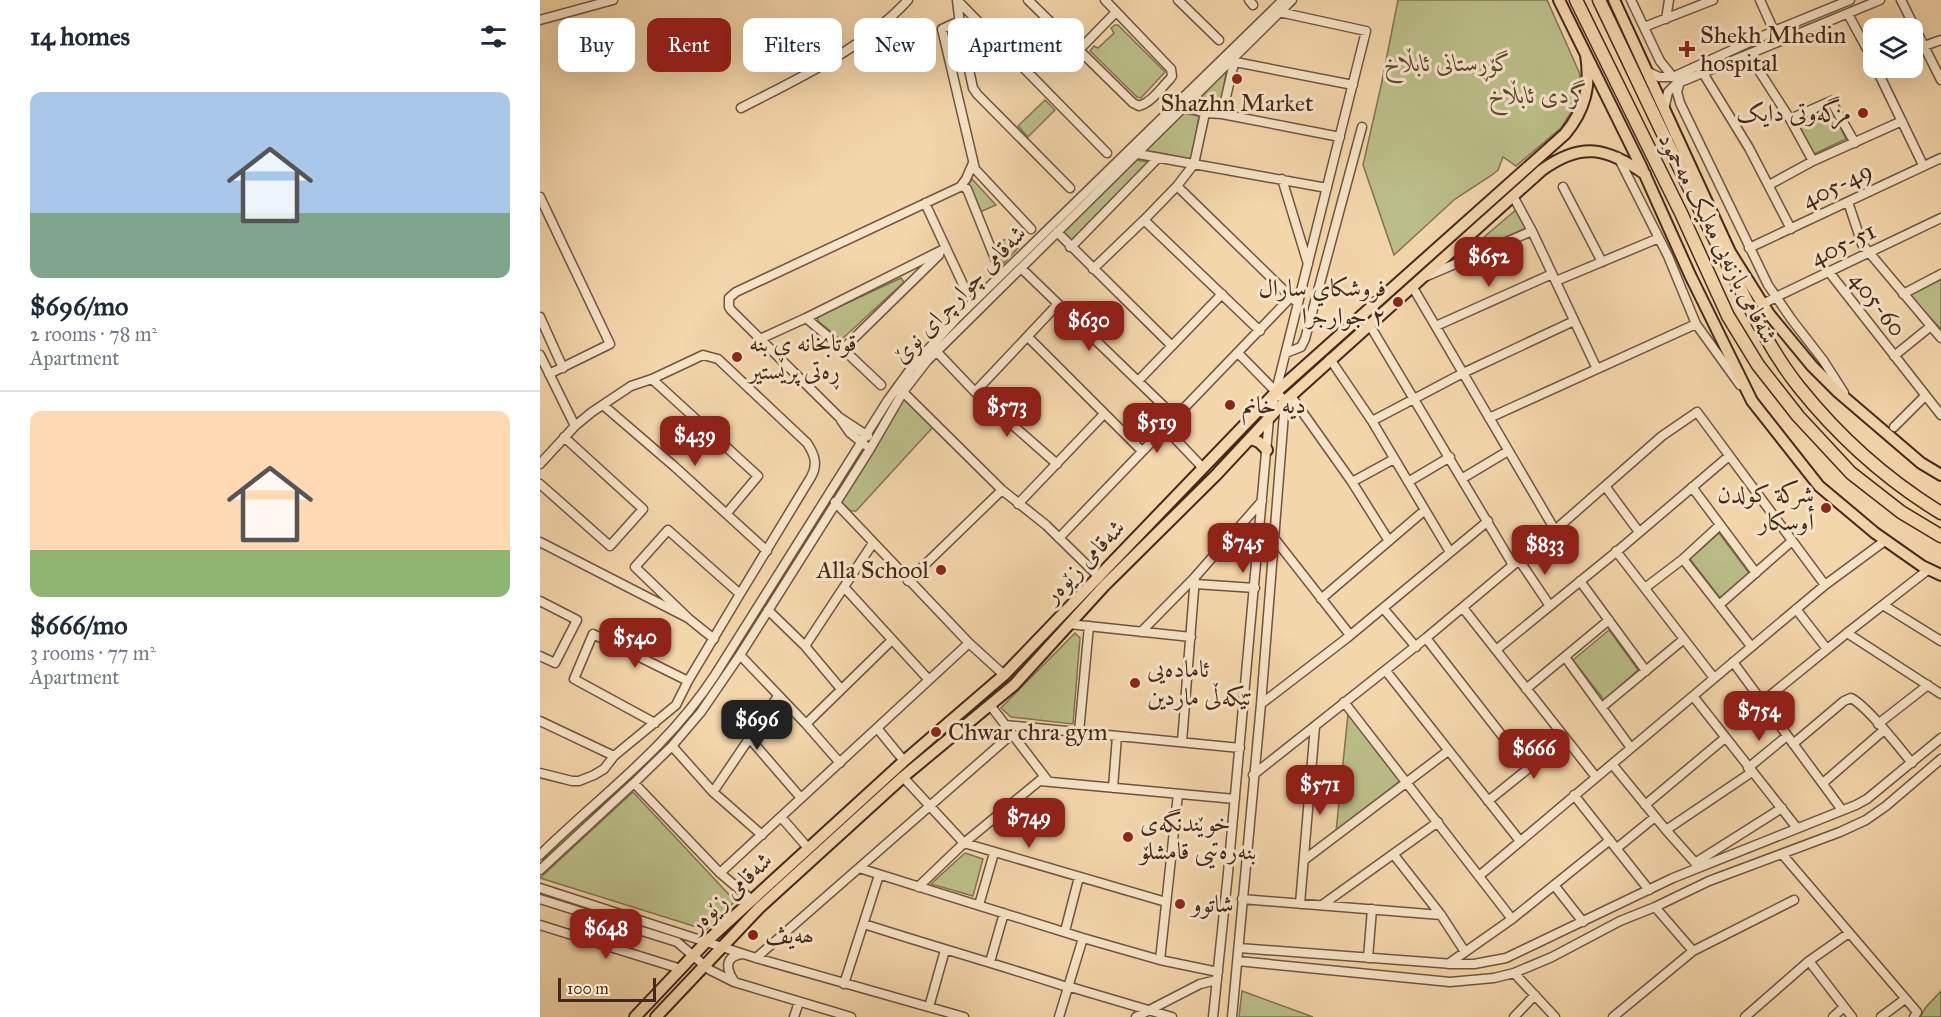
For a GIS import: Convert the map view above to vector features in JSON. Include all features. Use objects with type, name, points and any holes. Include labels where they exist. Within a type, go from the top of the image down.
[{"type":"highway","name":"شەقامی بازنەیی مەلیک مەحمود","points":[[1576,0],[1681,213],[1728,316],[1758,364],[1798,416],[1851,473],[1901,512],[1941,536]]},
{"type":"highway","name":"شەقامی بازنەیی مەلیک مەحمود","points":[[1599,0],[1700,210],[1768,343],[1799,387],[1850,444],[1909,494],[1941,513]]},
{"type":"highway","points":[[1730,252],[1732,272]]},
{"type":"main road","points":[[1559,0],[1645,174],[1692,281],[1752,401],[1819,486],[1886,540],[1941,575]]},
{"type":"main road","points":[[1614,0],[1730,252],[1769,314],[1812,366],[1849,401],[1921,463],[1941,475]]},
{"type":"main road","name":"شەقامی زێوەر","points":[[635,1017],[706,942],[904,761],[1004,675],[1276,392],[1564,135],[1577,117],[1586,97],[1588,83],[1586,55]]},
{"type":"main road","name":"شەقامی زێوەر","points":[[656,1017],[759,908],[903,777],[1014,685],[1104,586],[1216,476],[1288,398],[1414,283],[1555,161],[1566,156],[1587,152],[1618,157]]},
{"type":"main road","points":[[1618,157],[1645,174]]},
{"type":"main road","points":[[1475,213],[1477,229]]},
{"type":"main road","points":[[1251,439],[1259,442],[1267,450]]},
{"type":"street","points":[[741,108],[860,42],[885,24],[908,0]]},
{"type":"street","points":[[959,18],[957,0],[975,18]]},
{"type":"street","points":[[1028,0],[1047,18]]},
{"type":"street","points":[[1084,55],[1136,105],[1143,105],[1149,101],[1172,76],[1171,69],[1105,0]]},
{"type":"street","points":[[1178,0],[1219,40]]},
{"type":"street","points":[[1280,6],[1292,0]]},
{"type":"street","points":[[1631,0],[1663,66],[1677,79],[1680,103],[1749,248],[1776,297],[1823,360],[1849,401]]},
{"type":"street","points":[[1666,19],[1669,0]]},
{"type":"street","points":[[1644,27],[1713,0]]},
{"type":"street","points":[[1760,0],[1774,31]]},
{"type":"street","points":[[1664,110],[1668,92],[1677,79],[1774,31],[1850,0]]},
{"type":"street","points":[[1646,70],[1659,77],[1677,79],[1704,73],[1880,0]]},
{"type":"street","points":[[1901,0],[1941,80]]},
{"type":"street","points":[[540,20],[609,1]]},
{"type":"street","points":[[1213,1017],[1255,588],[1269,419],[1366,31],[1280,6]]},
{"type":"street","name":"شەقامی چوارچرای نوێ","points":[[540,870],[672,746],[701,712],[738,659],[870,449],[903,392],[936,351],[1184,106],[1232,62],[1280,6]]},
{"type":"street","name":"شەقامی چوارچرای نوێ","points":[[540,855],[663,741],[688,714],[891,395],[912,367],[955,321],[1280,6]]},
{"type":"street","points":[[1084,45],[1116,12]]},
{"type":"street","points":[[1848,14],[1863,42]]},
{"type":"street","points":[[948,26],[942,29],[948,55]]},
{"type":"street","points":[[1924,46],[1941,40]]},
{"type":"street","points":[[1749,55],[1790,119],[1813,161]]},
{"type":"street","points":[[1222,114],[1232,62],[1353,85]]},
{"type":"street","points":[[952,72],[975,169],[1031,229]]},
{"type":"street","points":[[970,72],[973,88],[977,94],[1070,188]]},
{"type":"street","points":[[1028,72],[1107,153]]},
{"type":"street","points":[[1704,73],[1749,148],[1791,229]]},
{"type":"street","points":[[1881,78],[1923,165]]},
{"type":"street","points":[[1790,119],[1831,101],[1855,143]]},
{"type":"street","points":[[1184,106],[1340,137]]},
{"type":"street","points":[[1093,269],[1177,186],[1194,164],[1205,112]]},
{"type":"street","points":[[1769,185],[1813,161],[1902,121]]},
{"type":"street","points":[[1286,353],[1300,347],[1305,339],[1362,127]]},
{"type":"street","points":[[1137,154],[1327,188]]},
{"type":"street","points":[[1618,157],[1659,238],[1696,324],[1752,401]]},
{"type":"street","points":[[1070,246],[1158,158]]},
{"type":"street","name":"405-49","points":[[1749,248],[1923,165],[1941,159]]},
{"type":"street","points":[[875,439],[850,433],[839,417],[731,310],[728,302],[732,294],[961,186],[973,162]]},
{"type":"street","points":[[1282,179],[1308,264]]},
{"type":"street","points":[[961,186],[967,189],[996,261]]},
{"type":"street","points":[[1177,186],[1299,304]]},
{"type":"street","points":[[1563,188],[1602,262]]},
{"type":"street","points":[[1513,196],[1532,231],[1597,369]]},
{"type":"street","points":[[540,197],[544,214],[610,344],[549,374]]},
{"type":"street","points":[[1848,202],[1862,244],[1941,338]]},
{"type":"street","points":[[925,203],[968,293]]},
{"type":"street","name":"405-51","points":[[1763,304],[1941,218]]},
{"type":"street","points":[[1144,220],[1260,331]]},
{"type":"street","points":[[1532,231],[1414,283],[1436,326],[1555,530]]},
{"type":"street","points":[[1057,232],[1172,345]]},
{"type":"street","points":[[1436,326],[1659,238]]},
{"type":"street","points":[[760,339],[946,248]]},
{"type":"street","points":[[843,349],[946,248]]},
{"type":"street","points":[[1021,268],[1175,417]]},
{"type":"street","name":"405-60","points":[[1829,273],[1941,415]]},
{"type":"street","points":[[1903,294],[1941,274]]},
{"type":"street","points":[[1681,287],[1692,281]]},
{"type":"street","points":[[1137,381],[1222,294]]},
{"type":"street","points":[[1059,538],[1291,297]]},
{"type":"street","points":[[975,392],[1058,304]]},
{"type":"street","points":[[540,317],[563,368]]},
{"type":"street","points":[[806,318],[881,385]]},
{"type":"street","points":[[1372,421],[1463,373],[1574,321]]},
{"type":"street","points":[[1369,324],[1488,521],[1516,563],[1550,606]]},
{"type":"street","points":[[1489,418],[1696,324]]},
{"type":"street","points":[[1894,356],[1930,326]]},
{"type":"street","points":[[1028,337],[1142,451]]},
{"type":"street","points":[[936,351],[975,392],[1057,464]]},
{"type":"street","points":[[1238,353],[1276,392],[1288,398],[1352,482],[1389,542]]},
{"type":"street","points":[[540,355],[575,426]]},
{"type":"street","points":[[540,464],[575,426],[603,405],[632,386],[703,355],[718,358],[807,443],[816,463],[814,472],[688,681],[676,705],[614,756],[604,769],[588,778],[572,781],[540,771]]},
{"type":"street","points":[[1330,359],[1372,421],[1450,552]]},
{"type":"street","points":[[652,379],[758,476],[727,513]]},
{"type":"street","points":[[903,392],[1002,490],[1046,525],[1098,576]]},
{"type":"street","points":[[1894,427],[1925,396]]},
{"type":"street","points":[[1232,1017],[1288,398]]},
{"type":"street","points":[[603,405],[767,551]]},
{"type":"street","points":[[1253,775],[1416,647],[1662,436],[1697,412],[1825,585]]},
{"type":"street","points":[[1018,504],[1104,414]]},
{"type":"street","points":[[1165,428],[1203,468]]},
{"type":"street","points":[[540,484],[610,546],[643,508],[564,437]]},
{"type":"street","points":[[864,438],[870,449]]},
{"type":"street","points":[[1463,478],[1508,451]]},
{"type":"street","points":[[1496,650],[1729,456]]},
{"type":"street","points":[[1408,482],[1450,457]]},
{"type":"street","points":[[1352,482],[1394,459]]},
{"type":"street","points":[[1265,464],[1281,465]]},
{"type":"street","points":[[1605,486],[1640,532]]},
{"type":"street","points":[[1692,487],[1756,573]]},
{"type":"street","points":[[908,581],[1002,490]]},
{"type":"street","points":[[1141,632],[1195,580],[1262,501]]},
{"type":"street","points":[[835,502],[908,581],[1004,675]]},
{"type":"street","points":[[1321,599],[1425,510]]},
{"type":"street","points":[[1261,704],[1350,635],[1488,521]]},
{"type":"street","points":[[1645,588],[1683,559],[1720,525]]},
{"type":"street","points":[[714,639],[688,618],[635,567],[668,530],[740,594]]},
{"type":"street","points":[[1274,538],[1350,635]]},
{"type":"street","points":[[1479,876],[1751,646],[1825,585],[1886,540]]},
{"type":"street","points":[[540,542],[688,618]]},
{"type":"street","points":[[1719,605],[1792,542]]},
{"type":"street","points":[[805,646],[873,543]]},
{"type":"street","points":[[1616,551],[1714,678]]},
{"type":"street","points":[[1683,559],[1751,646]]},
{"type":"street","points":[[1762,702],[1929,569]]},
{"type":"street","points":[[1195,580],[1255,588]]},
{"type":"street","points":[[1182,742],[1195,580]]},
{"type":"street","points":[[1580,581],[1646,671]]},
{"type":"street","points":[[844,587],[929,680]]},
{"type":"street","points":[[540,601],[577,620],[555,663],[540,656]]},
{"type":"street","points":[[1883,605],[1941,641]]},
{"type":"street","points":[[1383,608],[1416,647]]},
{"type":"street","points":[[1463,608],[1596,777]]},
{"type":"street","points":[[1796,609],[1827,649]]},
{"type":"street","points":[[768,610],[805,646],[841,689]]},
{"type":"street","points":[[1526,689],[1609,620]]},
{"type":"street","points":[[1069,624],[1191,636]]},
{"type":"street","points":[[1079,732],[1089,626]]},
{"type":"street","points":[[1847,633],[1941,694]]},
{"type":"street","points":[[655,723],[574,679],[593,634],[688,681]]},
{"type":"street","points":[[1426,638],[1528,769]]},
{"type":"street","points":[[1602,707],[1684,639]]},
{"type":"street","points":[[806,724],[892,640]]},
{"type":"street","points":[[720,873],[969,643]]},
{"type":"street","points":[[1565,657],[1631,748]]},
{"type":"street","points":[[738,659],[806,724],[840,762]]},
{"type":"street","points":[[1733,662],[1842,810]]},
{"type":"street","points":[[1386,671],[1520,842]]},
{"type":"street","points":[[1823,783],[1928,685]]},
{"type":"street","points":[[713,792],[778,696]]},
{"type":"street","points":[[1693,696],[1797,828]]},
{"type":"street","points":[[1793,744],[1847,699],[1854,699],[1912,763]]},
{"type":"street","points":[[1344,702],[1512,919]]},
{"type":"street","points":[[990,705],[1044,780]]},
{"type":"street","points":[[540,721],[614,756]]},
{"type":"street","points":[[1005,725],[1240,748]]},
{"type":"street","points":[[1300,904],[1315,726]]},
{"type":"street","points":[[876,728],[904,761]]},
{"type":"street","points":[[756,958],[1012,734]]},
{"type":"street","points":[[1113,788],[1117,736]]},
{"type":"street","points":[[1666,830],[1750,770],[1786,736]]},
{"type":"street","points":[[1645,805],[1725,738]]},
{"type":"street","points":[[1697,865],[1868,799],[1941,738]]},
{"type":"street","points":[[750,739],[801,798]]},
{"type":"street","points":[[1488,801],[1565,739]]},
{"type":"street","points":[[672,746],[713,792],[762,835]]},
{"type":"street","points":[[1304,860],[1448,751]]},
{"type":"street","points":[[1238,961],[1450,982],[1494,978],[1514,973],[1709,881],[1840,832],[1866,819],[1886,806],[1941,759]]},
{"type":"street","points":[[1612,764],[1697,865]]},
{"type":"street","points":[[903,777],[964,843],[1166,902]]},
{"type":"street","points":[[918,886],[964,843],[1044,780],[1235,799]]},
{"type":"street","points":[[634,783],[720,873],[752,900]]},
{"type":"street","points":[[1160,960],[1178,794]]},
{"type":"street","points":[[1574,795],[1649,890]]},
{"type":"street","points":[[1239,948],[1448,964],[1474,964],[1506,958],[1697,865],[1782,808]]},
{"type":"street","points":[[781,817],[808,848]]},
{"type":"street","points":[[1617,848],[1655,817]]},
{"type":"street","points":[[1322,906],[1438,822]]},
{"type":"street","points":[[1448,964],[1512,919],[1610,840]]},
{"type":"street","points":[[979,905],[994,853]]},
{"type":"street","points":[[1782,854],[1917,1012],[1914,1017]]},
{"type":"street","points":[[1394,855],[1465,952]]},
{"type":"street","points":[[859,868],[1083,938],[1217,976]]},
{"type":"street","points":[[1228,873],[1244,874]]},
{"type":"street","points":[[844,984],[879,875]]},
{"type":"street","points":[[1065,931],[1079,877]]},
{"type":"street","points":[[1554,885],[1582,922]]},
{"type":"street","points":[[540,888],[756,958],[964,1017]]},
{"type":"street","points":[[540,899],[677,942],[704,966],[734,982],[851,1017]]},
{"type":"street","points":[[1242,899],[1440,915]]},
{"type":"street","points":[[1613,1017],[1693,951],[1794,900]]},
{"type":"street","points":[[1655,907],[1693,951]]},
{"type":"street","points":[[1611,908],[1620,921]]},
{"type":"street","points":[[1368,958],[1372,909]]},
{"type":"street","points":[[990,962],[1004,913]]},
{"type":"street","points":[[864,924],[1172,1017]]},
{"type":"street","points":[[540,925],[681,969]]},
{"type":"street","points":[[1745,1017],[1809,961],[1849,933]]},
{"type":"street","points":[[1059,1017],[1083,938]]},
{"type":"street","points":[[929,1007],[945,950]]},
{"type":"street","points":[[734,982],[728,972],[728,965],[730,959],[743,954]]},
{"type":"street","points":[[1809,961],[1852,1017]]},
{"type":"street","points":[[1514,973],[1555,1017]]},
{"type":"street","points":[[1136,1017],[1217,976]]},
{"type":"street","points":[[1514,1017],[1535,995]]},
{"type":"street","points":[[1881,1017],[1905,999]]},
{"type":"street","points":[[794,1017],[799,1002]]},
{"type":"street","points":[[1833,1017],[1844,1007]]},
{"type":"green space","name":"گۆڕستانی ئابڵاخ","points":[[1398,0],[1547,0],[1580,74],[1572,111],[1561,128],[1516,166],[1503,157],[1498,170],[1455,199],[1394,255],[1363,165]]},
{"type":"green space","points":[[1118,25],[1165,72],[1141,98],[1137,97],[1090,51],[1094,46],[1098,48],[1114,33],[1111,28]]},
{"type":"green space","points":[[1223,73],[1226,73],[1220,109],[1193,106]]},
{"type":"green space","points":[[1045,100],[1055,110],[1028,137],[1018,126]]},
{"type":"green space","points":[[1829,104],[1846,139],[1814,154],[1795,121]]},
{"type":"green space","points":[[1183,113],[1199,116],[1192,158],[1145,150]]},
{"type":"green space","points":[[1136,160],[1150,162],[1072,242],[1063,232]]},
{"type":"green space","points":[[972,179],[996,205],[980,212],[968,185]]},
{"type":"green space","points":[[1517,209],[1526,228],[1457,260]]},
{"type":"green space","points":[[1008,238],[1018,248],[1003,264],[995,244]]},
{"type":"green space","points":[[901,278],[904,282],[841,340],[818,321],[817,317]]},
{"type":"green space","points":[[1941,279],[1941,329],[1909,295]]},
{"type":"green space","points":[[903,398],[933,427],[856,511],[851,511],[838,499]]},
{"type":"green space","points":[[1719,533],[1749,573],[1720,598],[1690,559]]},
{"type":"green space","points":[[1609,630],[1638,670],[1604,700],[1573,660]]},
{"type":"green space","points":[[1075,633],[1080,638],[1073,724],[1011,717],[1001,708]]},
{"type":"green space","points":[[1348,714],[1400,781],[1336,832]]},
{"type":"green space","points":[[633,792],[735,901],[706,930],[540,878]]},
{"type":"green space","points":[[965,853],[983,859],[973,896],[931,884]]},
{"type":"green space","points":[[1242,991],[1313,1017],[1239,1017]]},
{"type":"green space","points":[[1941,991],[1941,1017],[1920,1017],[1926,1007]]},
{"type":"place","name":"Shekh Mhedin hospital","points":[[1687,49]]},
{"type":"place","name":"Shazhn Market","points":[[1237,79]]},
{"type":"place","name":"مزگەوتی دایک","points":[[1863,113]]},
{"type":"place","name":"فروشكاي سارال ٢ جوارجرا","points":[[1398,302]]},
{"type":"place","name":"قوتابخانە ی بنە ڕەتی پرێستیر","points":[[737,357]]},
{"type":"place","name":"دیە خانم","points":[[1230,405]]},
{"type":"place","name":"شرکة کولدن أوسکار","points":[[1826,508]]},
{"type":"place","name":"Alla School","points":[[941,570]]},
{"type":"place","name":"ئامادەیی تێکەڵی ماردین","points":[[1135,683]]},
{"type":"place","name":"Chwar chra gym","points":[[936,732]]},
{"type":"place","name":"خوێندنگەی بنەرەتیی قامشلۆ","points":[[1128,837]]},
{"type":"place","name":"شاتوو","points":[[1180,904]]},
{"type":"place","name":"ھەیڤ","points":[[753,935]]},
{"type":"park label","name":"گردی ئابڵاخ","points":[[1539,95]]}]
